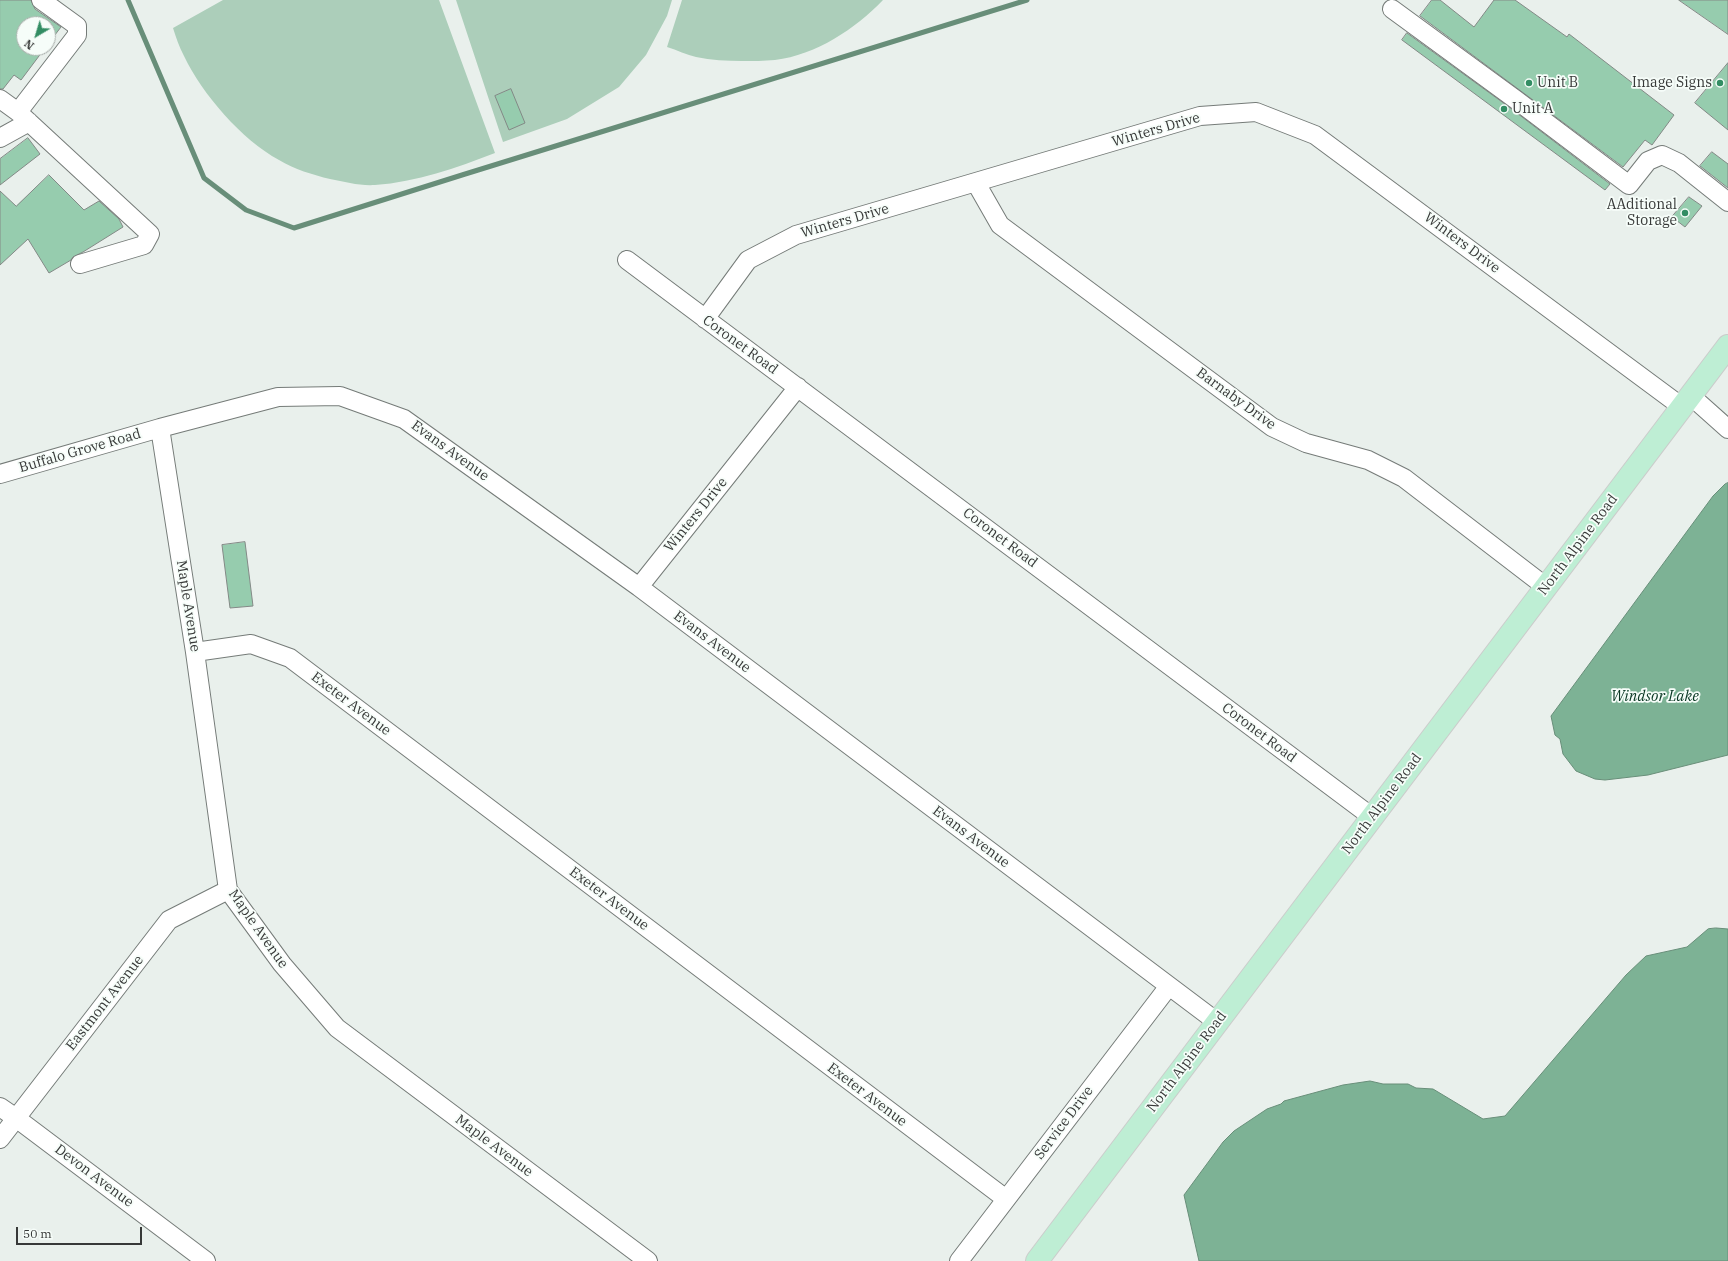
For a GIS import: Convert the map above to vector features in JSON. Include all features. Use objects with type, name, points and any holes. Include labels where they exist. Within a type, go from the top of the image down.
[{"type":"main road","name":"North Alpine Road","points":[[1037,1261],[1728,346]]},
{"type":"street","points":[[0,138],[23,117],[77,35],[77,26],[41,0]]},
{"type":"street","points":[[1392,9],[1515,99],[1628,185],[1648,161],[1662,155],[1679,163],[1728,202]]},
{"type":"street","points":[[0,99],[23,117],[150,234],[144,245],[80,264]]},
{"type":"street","name":"Winters Drive","points":[[705,319],[748,260],[796,235],[1200,116],[1256,112],[1315,135],[1686,401],[1728,429]]},
{"type":"street","name":"Barnaby Drive","points":[[976,183],[1000,225],[1272,427],[1306,443],[1368,460],[1404,478],[1546,587]]},
{"type":"street","name":"Coronet Road","points":[[627,260],[1372,817]]},
{"type":"street","name":"Winters Drive","points":[[639,587],[798,387]]},
{"type":"street","name":"Evans Avenue","points":[[160,428],[278,397],[340,396],[404,419],[639,587],[1217,1022]]},
{"type":"street","name":"Buffalo Grove Road","points":[[0,474],[160,428]]},
{"type":"street","name":"Maple Avenue","points":[[160,428],[195,652],[228,890],[282,964],[337,1028],[648,1261]]},
{"type":"street","name":"Exeter Avenue","points":[[195,652],[251,644],[290,658],[1006,1199]]},
{"type":"street","name":"Eastmont Avenue","points":[[0,1139],[169,920],[228,890]]},
{"type":"street","name":"Service Drive","points":[[960,1261],[1169,986]]},
{"type":"street","name":"Devon Avenue","points":[[0,1107],[206,1261]]},
{"type":"shaded area","points":[[223,0],[439,0],[495,153],[421,178],[375,185],[358,184],[310,174],[279,160],[251,141],[224,115],[192,71],[176,38],[173,28]]},
{"type":"shaded area","points":[[456,0],[672,0],[667,16],[646,55],[619,87],[567,119],[503,142]]},
{"type":"shaded area","points":[[682,0],[883,0],[860,21],[834,39],[805,53],[775,60],[742,61],[696,57],[667,47]]},
{"type":"water","name":"Windsor Lake","points":[[1728,483],[1728,755],[1648,775],[1605,780],[1595,779],[1576,771],[1563,754],[1560,739],[1555,735],[1551,716],[1713,496],[1725,484]]},
{"type":"water","points":[[1708,929],[1728,929],[1728,1261],[1199,1261],[1184,1195],[1223,1142],[1234,1131],[1267,1109],[1281,1104],[1284,1101],[1343,1085],[1370,1081],[1383,1084],[1408,1084],[1416,1088],[1433,1089],[1483,1119],[1505,1116],[1626,975],[1646,956],[1687,947]]},
{"type":"building","points":[[0,0],[31,0],[35,9],[45,16],[16,16],[16,56],[39,56],[21,80],[14,75],[3,89],[0,89]]},
{"type":"building","points":[[1432,0],[1440,0],[1474,27],[1494,0],[1515,0],[1567,37],[1569,34],[1674,115],[1652,145],[1645,140],[1623,167],[1420,16]]},
{"type":"building","points":[[1679,0],[1728,0],[1728,34]]},
{"type":"building","points":[[56,24],[61,27],[56,34]]},
{"type":"building","name":"Unit A","points":[[1407,33],[1509,107],[1610,184],[1605,190],[1402,40]]},
{"type":"building","name":"Image Signs","points":[[1728,63],[1728,130],[1695,103]]},
{"type":"building","points":[[511,89],[525,123],[509,130],[495,96]]},
{"type":"building","points":[[28,138],[40,154],[0,185],[0,159]]},
{"type":"building","points":[[1712,152],[1728,164],[1728,188],[1700,166]]},
{"type":"building","points":[[49,175],[84,210],[99,201],[119,219],[123,227],[49,273],[28,239],[0,265],[0,191],[16,206]]},
{"type":"building","name":"AAditional Storage","points":[[1689,197],[1702,206],[1685,227],[1672,217]]},
{"type":"building","points":[[245,542],[253,606],[230,608],[222,545]]},
{"type":"waterway","points":[[128,0],[204,178],[246,210],[294,228],[1027,0]]},
{"type":"place","name":"Unit B","points":[[1529,83]]},
{"type":"place","name":"Image Signs","points":[[1720,83]]},
{"type":"place","name":"Unit A","points":[[1504,109]]},
{"type":"place","name":"AAditional Storage","points":[[1685,213]]}]
